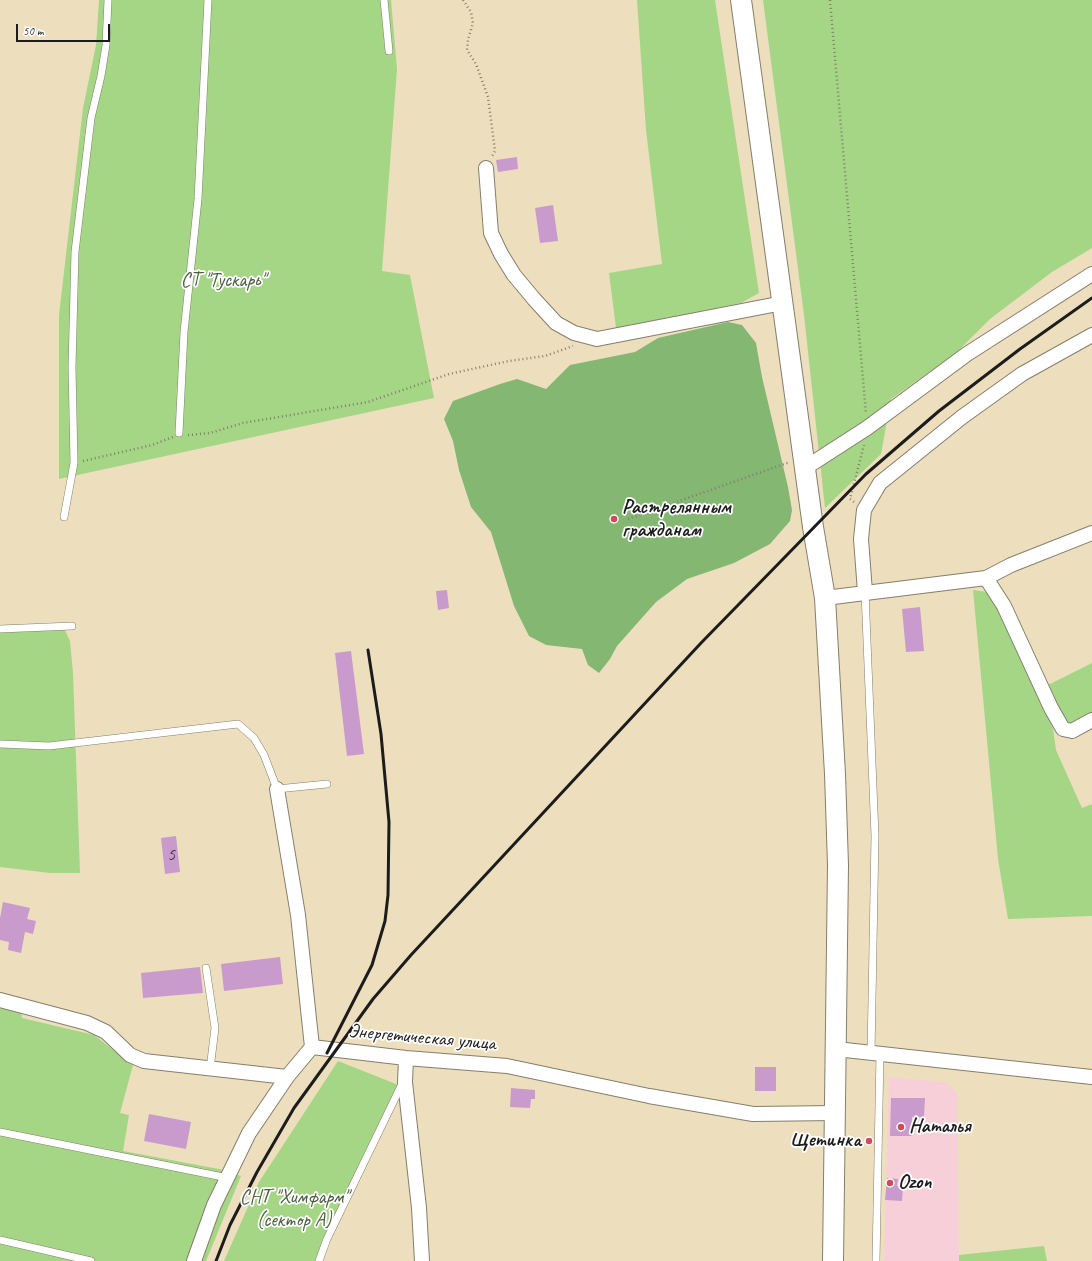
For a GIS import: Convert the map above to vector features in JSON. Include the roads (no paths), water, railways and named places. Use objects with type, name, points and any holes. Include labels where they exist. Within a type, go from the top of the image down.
[{"type":"main road","points":[[741,0],[804,463],[825,598],[836,774],[838,865],[833,1261]]},
{"type":"street","points":[[486,168],[491,232],[501,254],[514,275],[556,323],[574,334],[597,339],[782,303]]},
{"type":"street","points":[[804,463],[867,428],[967,354],[1092,274]]},
{"type":"street","points":[[865,592],[860,539],[864,510],[880,483],[962,417],[1022,374],[1092,335]]},
{"type":"street","points":[[825,598],[986,578],[1011,565],[1092,532]]},
{"type":"street","points":[[986,578],[1004,606],[1051,708],[1063,729],[1072,731],[1092,720]]},
{"type":"street","points":[[194,1261],[214,1205],[249,1133],[287,1077],[312,1047],[298,915],[277,790]]},
{"type":"street","points":[[0,1000],[88,1023],[106,1032],[130,1055],[144,1061],[287,1077]]},
{"type":"street","name":"Энергетическая улица","points":[[312,1047],[406,1058],[508,1066],[649,1096],[753,1114],[836,1113]]},
{"type":"street","points":[[836,1049],[1092,1077]]},
{"type":"street","points":[[406,1058],[405,1082],[419,1208],[422,1261]]},
{"type":"lane","points":[[64,517],[74,463],[72,367],[75,252],[91,118],[101,76],[106,44],[108,0]]},
{"type":"lane","points":[[179,433],[184,332],[198,199],[208,0]]},
{"type":"lane","points":[[384,0],[389,51]]},
{"type":"lane","points":[[865,592],[875,836],[876,1261]]},
{"type":"lane","points":[[0,629],[72,626]]},
{"type":"lane","points":[[0,744],[49,746],[238,724],[254,738],[264,755],[277,790],[327,784]]},
{"type":"lane","points":[[206,968],[215,1028],[210,1069]]},
{"type":"lane","points":[[319,1261],[327,1239],[401,1086],[405,1082]]},
{"type":"lane","points":[[0,1132],[228,1178]]},
{"type":"lane","points":[[0,1240],[91,1261]]},
{"type":"railway","points":[[216,1261],[230,1225],[257,1172],[294,1108],[373,999],[411,955],[701,643],[866,474],[939,411],[1020,349],[1092,298]]},
{"type":"railway","points":[[327,1053],[372,965],[385,921],[388,895],[389,822],[381,734],[368,650]]},
{"type":"place","name":"Растрелянным гражданам","points":[[614,519]]},
{"type":"place","name":"Наталья","points":[[901,1127]]},
{"type":"place","name":"Щетинка","points":[[869,1141]]},
{"type":"place","name":"Ozon","points":[[890,1183]]},
{"type":"park label","name":"СТ \"Тускарь\"","points":[[223,281]]},
{"type":"park label","name":"СНТ \"Химфарм\" (сектор А)","points":[[294,1210]]}]
